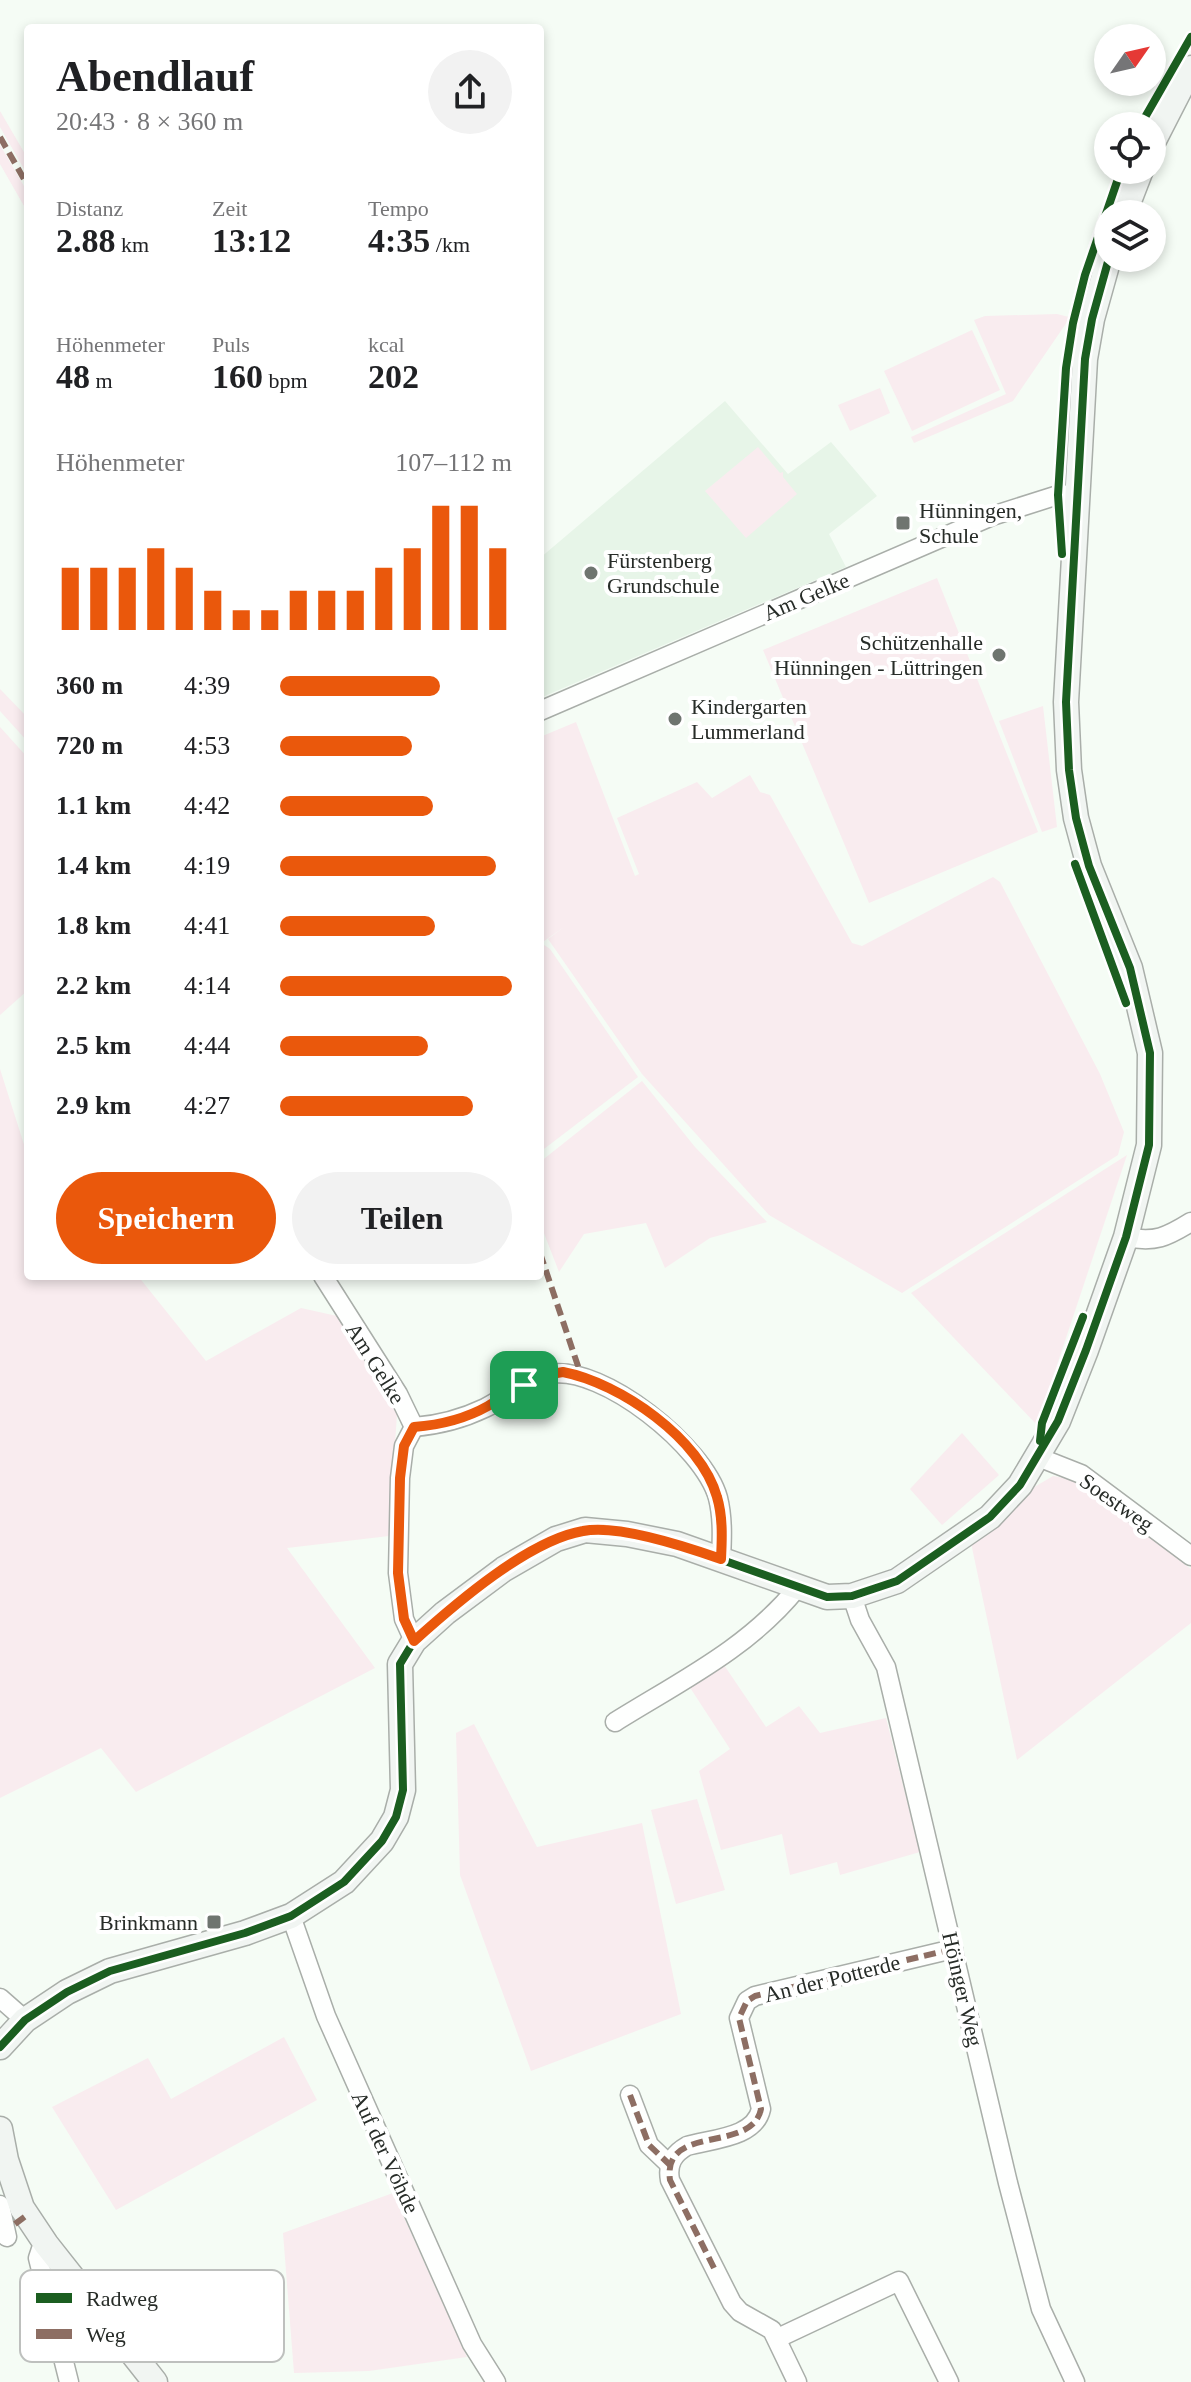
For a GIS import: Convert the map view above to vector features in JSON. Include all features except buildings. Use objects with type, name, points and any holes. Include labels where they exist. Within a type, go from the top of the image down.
[{"type":"street","points":[[1166,117],[1191,68]]},
{"type":"street","points":[[0,2047],[25,2020],[67,1992],[110,1971],[245,1933],[291,1916],[344,1882],[382,1841],[396,1817],[403,1790],[400,1664],[414,1641],[445,1613],[504,1569],[556,1539],[585,1530],[627,1534],[677,1544],[827,1597],[852,1596],[897,1581],[990,1517],[1020,1485],[1038,1457],[1063,1407],[1126,1237],[1149,1145],[1150,1053],[1130,968],[1089,866],[1076,818],[1069,770],[1066,702],[1085,359],[1105,272]]},
{"type":"street","name":"Am Gelke","points":[[544,709],[992,516],[1058,495],[1077,494]]},
{"type":"street","points":[[1126,1237],[1146,1241],[1168,1236],[1191,1222]]},
{"type":"street","name":"Am Gelke","points":[[326,1280],[398,1394],[414,1427],[404,1446],[400,1478],[398,1573],[404,1619],[414,1641]]},
{"type":"street","points":[[414,1427],[441,1425],[485,1408],[545,1374],[563,1372],[581,1375],[639,1405],[674,1433],[705,1469],[717,1497],[722,1533],[721,1559]]},
{"type":"street","name":"Soestweg","points":[[1038,1457],[1081,1474],[1191,1556]]},
{"type":"street","points":[[615,1722],[747,1640],[797,1588]]},
{"type":"street","name":"Höinger Weg","points":[[852,1596],[860,1620],[886,1667],[1041,2309],[1075,2382]]},
{"type":"street","name":"Auf der Vöhde","points":[[291,1916],[326,2016],[358,2092],[472,2344],[496,2382]]},
{"type":"street","name":"An der Potterde","points":[[670,2165],[673,2157],[687,2146],[744,2131],[759,2119],[761,2109],[739,2018],[747,2001],[755,1996],[953,1949]]},
{"type":"street","points":[[1,2002],[25,2020]]},
{"type":"street","points":[[630,2095],[649,2145],[670,2165],[670,2180],[732,2303],[740,2312],[772,2330],[797,2382]]},
{"type":"street","points":[[0,2129],[6,2160],[22,2208],[67,2270]]},
{"type":"street","points":[[0,2205],[7,2237]]},
{"type":"street","points":[[41,2270],[38,2258],[46,2244]]},
{"type":"street","points":[[778,2338],[899,2281],[949,2382]]},
{"type":"street","points":[[64,2362],[69,2382]]},
{"type":"street","points":[[139,2362],[155,2382]]},
{"type":"shaded area","points":[[0,111],[24,152],[24,169],[0,127]]},
{"type":"shaded area","points":[[0,145],[24,186],[24,206],[0,164]]},
{"type":"shaded area","points":[[1057,314],[1069,317],[1067,322],[1013,401],[914,443],[911,437],[1006,394],[974,320],[985,316]]},
{"type":"shaded area","points":[[972,330],[1000,390],[912,431],[884,371]]},
{"type":"shaded area","points":[[880,388],[890,413],[850,431],[838,405]]},
{"type":"shaded area","points":[[725,401],[788,474],[831,442],[877,496],[829,534],[846,567],[544,696],[544,555]]},
{"type":"shaded area","points":[[758,447],[780,473],[783,472],[783,477],[797,494],[746,538],[705,491]]},
{"type":"shaded area","points":[[937,578],[1038,832],[869,903],[763,650]]},
{"type":"shaded area","points":[[0,689],[24,714],[24,738],[0,711]]},
{"type":"shaded area","points":[[1043,706],[1057,827],[1042,832],[999,721]]},
{"type":"shaded area","points":[[576,722],[635,876],[639,874],[617,818],[697,782],[712,798],[750,775],[760,792],[770,795],[852,943],[862,946],[993,877],[1000,882],[1100,1074],[1124,1132],[1118,1155],[902,1293],[769,1215],[642,1074],[548,939],[564,927],[544,941],[544,735]]},
{"type":"shaded area","points":[[0,727],[24,754],[24,994],[0,1015]]},
{"type":"shaded area","points":[[544,945],[550,949],[638,1077],[544,1149]]},
{"type":"shaded area","points":[[0,1069],[24,1144],[24,1280],[141,1280],[206,1361],[301,1308],[337,1316],[397,1414],[389,1536],[287,1548],[375,1668],[136,1792],[101,1748],[0,1798]]},
{"type":"shaded area","points":[[642,1081],[695,1147],[767,1222],[710,1238],[665,1268],[646,1223],[584,1234],[559,1272],[544,1233],[544,1159]]},
{"type":"shaded area","points":[[1127,1155],[1037,1425],[911,1293]]},
{"type":"shaded area","points":[[962,1433],[999,1475],[942,1525],[910,1489]]},
{"type":"shaded area","points":[[1053,1476],[1075,1480],[1191,1569],[1191,1623],[1017,1760],[971,1543],[1031,1489]]},
{"type":"shaded area","points":[[724,1665],[766,1727],[799,1706],[820,1733],[886,1718],[920,1852],[840,1875],[837,1862],[790,1875],[782,1834],[721,1850],[699,1771],[730,1749],[689,1686]]},
{"type":"shaded area","points":[[474,1724],[537,1847],[642,1823],[681,2014],[531,2071],[460,1875],[456,1733]]},
{"type":"shaded area","points":[[697,1799],[725,1890],[676,1904],[651,1810]]},
{"type":"shaded area","points":[[284,2037],[317,2100],[116,2210],[52,2107],[148,2058],[171,2099]]},
{"type":"shaded area","points":[[393,2193],[467,2357],[369,2371],[294,2373],[283,2233]]},
{"type":"marked path","points":[[0,137],[24,179]]},
{"type":"marked path","points":[[544,1265],[581,1375]]},
{"type":"marked path","points":[[714,2268],[670,2180],[671,2162],[680,2151],[693,2144],[742,2131],[754,2123],[761,2109],[739,2018],[747,2001],[755,1996],[953,1949]]},
{"type":"marked path","points":[[630,2095],[649,2145],[670,2165]]},
{"type":"marked path","points":[[15,2224],[27,2215]]},
{"type":"cycle path","points":[[1148,112],[1191,37]]},
{"type":"cycle path","points":[[1062,554],[1058,495],[1066,368],[1085,275],[1116,184]]},
{"type":"cycle path","points":[[0,2047],[25,2020],[67,1992],[110,1971],[245,1933],[291,1916],[344,1882],[382,1841],[396,1817],[403,1790],[400,1664],[414,1641],[445,1613],[504,1569],[556,1539],[585,1530],[627,1534],[677,1544],[827,1597],[852,1596],[897,1581],[990,1517],[1020,1485],[1058,1421],[1086,1350],[1126,1237],[1149,1145],[1150,1053],[1130,968],[1089,866],[1076,818],[1069,770],[1066,702],[1085,359],[1105,272]]},
{"type":"cycle path","points":[[1075,864],[1126,1003]]},
{"type":"cycle path","points":[[1040,1441],[1042,1423],[1083,1317]]},
{"type":"place","name":"Hünningen, Schule","points":[[903,523]]},
{"type":"place","name":"Fürstenberg Grundschule","points":[[591,573]]},
{"type":"place","name":"Schützenhalle Hünningen - Lüttringen","points":[[999,655]]},
{"type":"place","name":"Kindergarten Lummerland","points":[[675,719]]},
{"type":"place","name":"Brinkmann","points":[[214,1922]]},
{"type":"route","points":[[563,1372],[581,1375],[639,1405],[674,1433],[705,1469],[717,1497],[722,1533],[721,1559],[677,1544],[585,1530],[556,1539],[504,1569],[445,1613],[414,1641],[404,1619],[398,1573],[400,1478],[404,1446],[414,1427],[441,1425],[485,1408],[524,1385],[545,1374],[563,1372]]}]
